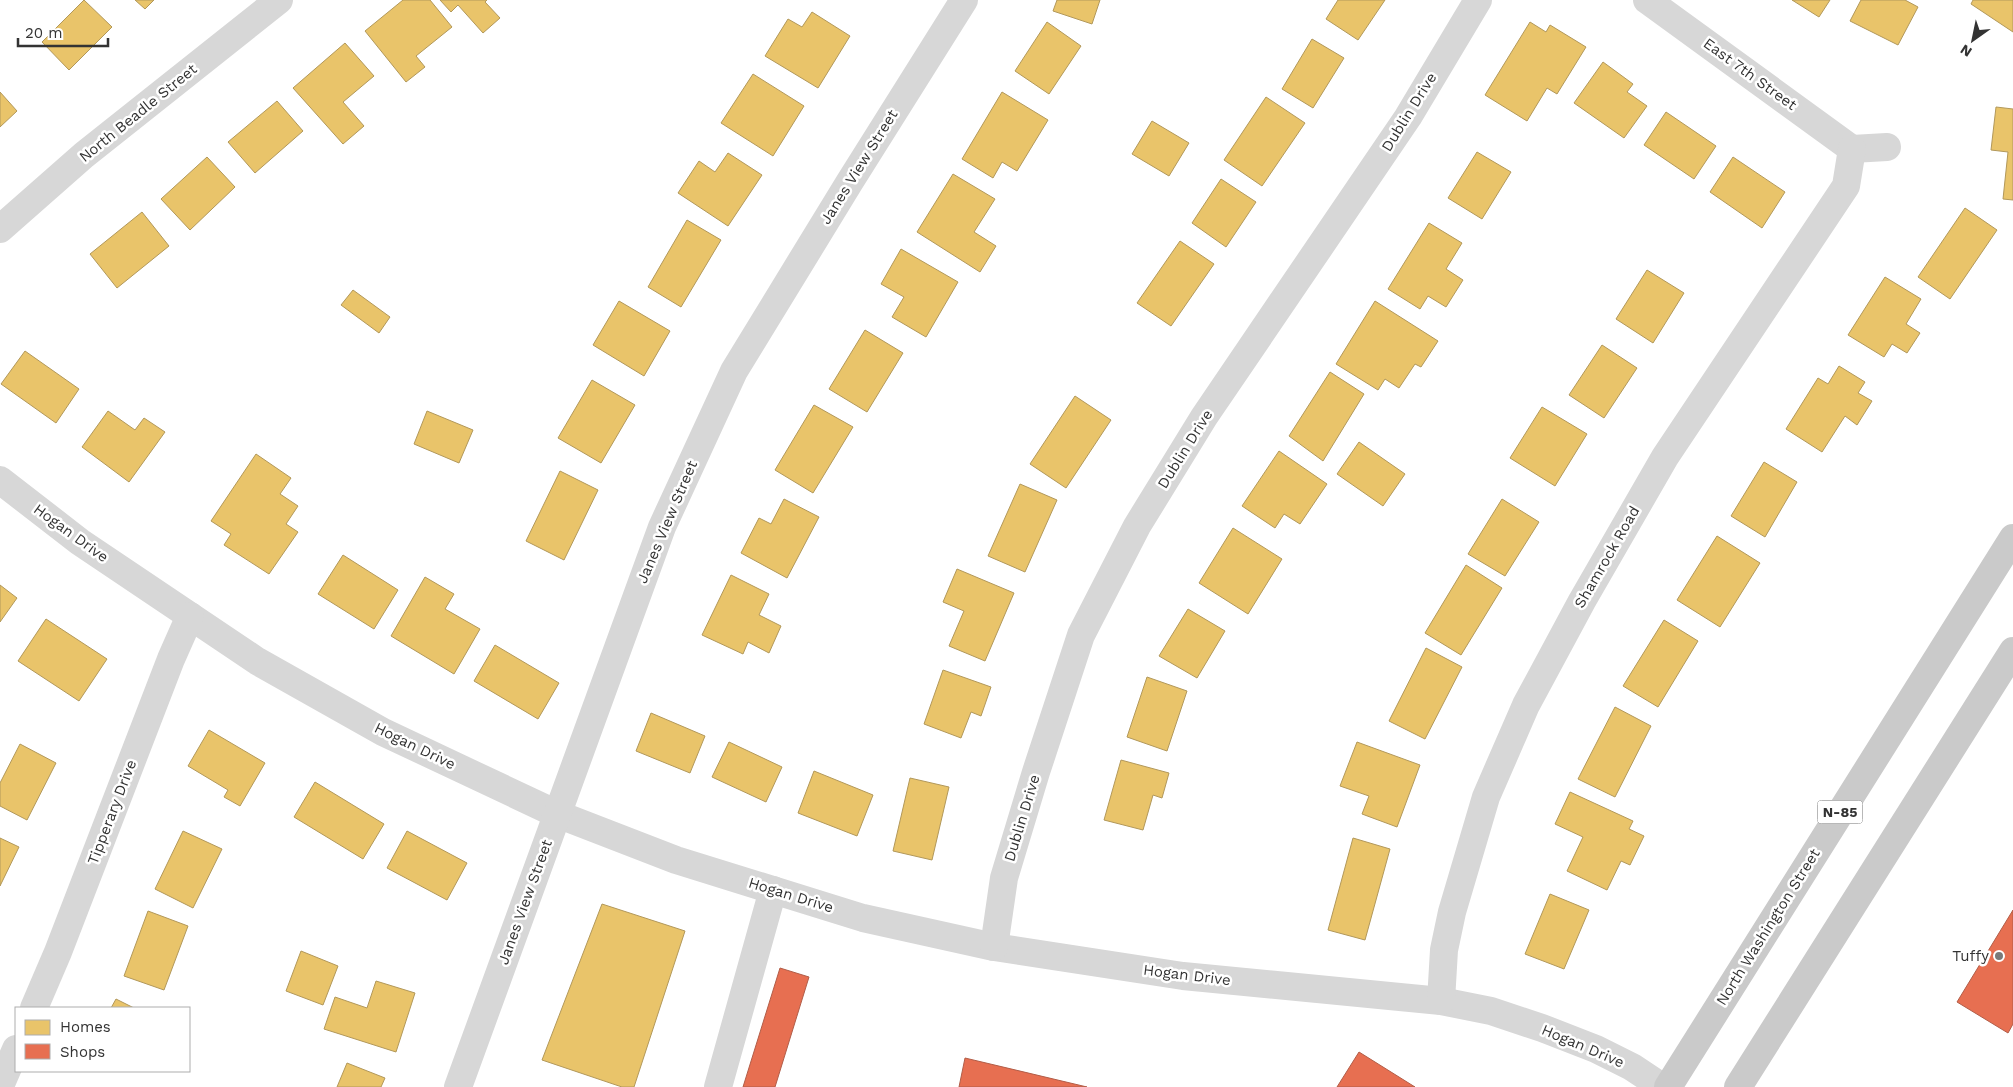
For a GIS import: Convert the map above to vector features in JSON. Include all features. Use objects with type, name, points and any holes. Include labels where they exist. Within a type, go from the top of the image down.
[{"type":"main road","name":"North Washington Street","points":[[1668,1087],[2013,538]]},
{"type":"main road","points":[[1738,1087],[2013,651]]},
{"type":"street","name":"North Beadle Street","points":[[0,229],[84,155],[279,0]]},
{"type":"street","name":"Janes View Street","points":[[458,1087],[662,527],[734,371],[848,183],[964,0]]},
{"type":"street","name":"Dublin Drive","points":[[994,947],[1004,878],[1036,772],[1085,626],[1137,526],[1204,417],[1408,117],[1478,0]]},
{"type":"street","name":"East 7th Street","points":[[1647,0],[1852,149]]},
{"type":"street","points":[[1852,149],[1888,147]]},
{"type":"street","name":"Shamrock Road","points":[[1441,1001],[1444,950],[1452,912],[1486,797],[1526,705],[1582,601],[1665,457],[1846,186],[1852,149]]},
{"type":"street","name":"Hogan Drive","points":[[0,480],[80,542],[257,661],[383,732],[557,814],[676,860],[863,918],[994,947],[1183,976],[1441,1001],[1491,1012],[1542,1028],[1596,1049],[1662,1087]]},
{"type":"street","name":"Tipperary Drive","points":[[34,1007],[58,952],[171,659],[190,616]]},
{"type":"street","points":[[718,1087],[773,890]]},
{"type":"street","points":[[0,1086],[15,1051]]},
{"type":"building: Homes","points":[[84,0],[112,27],[69,70],[42,42]]},
{"type":"building: Homes","points":[[135,0],[154,0],[145,9]]},
{"type":"building: Homes","points":[[403,0],[430,0],[452,27],[416,56],[425,67],[406,82],[365,31]]},
{"type":"building: Homes","points":[[440,0],[487,0],[485,2],[500,18],[483,33],[458,5],[451,12]]},
{"type":"building: Homes","points":[[1057,0],[1100,0],[1092,24],[1053,11]]},
{"type":"building: Homes","points":[[1338,0],[1385,0],[1358,40],[1326,19]]},
{"type":"building: Homes","points":[[1792,0],[1830,0],[1819,17]]},
{"type":"building: Homes","points":[[1861,0],[1905,0],[1918,7],[1898,45],[1850,21]]},
{"type":"building: Homes","points":[[1973,0],[2013,0],[2013,32],[1971,4]]},
{"type":"building: Homes","points":[[812,12],[850,36],[818,88],[765,56],[788,19],[802,27]]},
{"type":"building: Homes","points":[[1047,22],[1081,46],[1049,94],[1015,71]]},
{"type":"building: Homes","points":[[1530,22],[1546,32],[1550,25],[1586,47],[1557,94],[1547,88],[1527,121],[1485,95]]},
{"type":"building: Homes","points":[[1312,39],[1344,58],[1313,108],[1282,89]]},
{"type":"building: Homes","points":[[345,43],[374,76],[343,102],[364,126],[343,144],[293,88]]},
{"type":"building: Homes","points":[[1603,62],[1633,84],[1627,92],[1647,106],[1624,138],[1574,103]]},
{"type":"building: Homes","points":[[753,74],[804,106],[773,156],[721,123]]},
{"type":"building: Homes","points":[[0,92],[17,111],[0,127]]},
{"type":"building: Homes","points":[[1002,92],[1048,120],[1017,171],[1002,162],[993,178],[962,159]]},
{"type":"building: Homes","points":[[1266,97],[1305,123],[1262,186],[1224,160]]},
{"type":"building: Homes","points":[[277,101],[303,131],[255,173],[228,142]]},
{"type":"building: Homes","points":[[1996,107],[2013,109],[2013,200],[2003,199],[2008,152],[1991,150]]},
{"type":"building: Homes","points":[[1666,112],[1716,146],[1694,179],[1644,145]]},
{"type":"building: Homes","points":[[1152,121],[1189,143],[1169,176],[1132,154]]},
{"type":"building: Homes","points":[[1477,152],[1511,172],[1482,219],[1448,198]]},
{"type":"building: Homes","points":[[728,153],[762,175],[728,226],[678,193],[699,161],[715,172]]},
{"type":"building: Homes","points":[[207,157],[235,187],[190,230],[161,199]]},
{"type":"building: Homes","points":[[1733,157],[1785,192],[1762,228],[1710,192]]},
{"type":"building: Homes","points":[[953,174],[995,199],[974,232],[996,246],[980,272],[917,232]]},
{"type":"building: Homes","points":[[1221,179],[1256,202],[1226,247],[1192,223]]},
{"type":"building: Homes","points":[[1965,208],[1997,230],[1950,299],[1918,277]]},
{"type":"building: Homes","points":[[142,212],[169,246],[117,288],[90,254]]},
{"type":"building: Homes","points":[[687,220],[721,240],[681,307],[648,287]]},
{"type":"building: Homes","points":[[1429,223],[1462,243],[1446,269],[1463,280],[1446,307],[1428,296],[1420,309],[1388,289]]},
{"type":"building: Homes","points":[[1180,241],[1214,264],[1171,326],[1137,303]]},
{"type":"building: Homes","points":[[901,249],[958,282],[926,337],[892,317],[904,297],[881,284]]},
{"type":"building: Homes","points":[[1647,270],[1684,293],[1653,343],[1616,319]]},
{"type":"building: Homes","points":[[1885,277],[1921,299],[1906,324],[1920,333],[1907,353],[1892,344],[1884,357],[1848,335]]},
{"type":"building: Homes","points":[[353,290],[390,317],[379,333],[341,305]]},
{"type":"building: Homes","points":[[619,301],[670,331],[644,376],[593,345]]},
{"type":"building: Homes","points":[[1375,301],[1438,341],[1421,367],[1415,364],[1399,388],[1385,379],[1378,390],[1336,364]]},
{"type":"building: Homes","points":[[865,330],[903,353],[867,412],[829,389]]},
{"type":"building: Homes","points":[[1602,345],[1637,368],[1604,418],[1569,395]]},
{"type":"building: Homes","points":[[25,351],[79,389],[56,423],[1,384]]},
{"type":"building: Homes","points":[[1839,366],[1865,382],[1858,393],[1872,401],[1857,425],[1845,416],[1822,452],[1786,429],[1818,378],[1828,384]]},
{"type":"building: Homes","points":[[1330,372],[1364,394],[1323,461],[1289,436]]},
{"type":"building: Homes","points":[[592,380],[635,405],[601,463],[558,438]]},
{"type":"building: Homes","points":[[1075,396],[1111,420],[1066,488],[1030,464]]},
{"type":"building: Homes","points":[[814,405],[853,427],[813,493],[775,470]]},
{"type":"building: Homes","points":[[1542,407],[1587,434],[1555,486],[1510,458]]},
{"type":"building: Homes","points":[[108,411],[135,430],[144,418],[165,432],[129,482],[82,447]]},
{"type":"building: Homes","points":[[427,411],[473,430],[459,463],[414,444]]},
{"type":"building: Homes","points":[[1359,442],[1405,474],[1383,506],[1337,474]]},
{"type":"building: Homes","points":[[1279,451],[1327,484],[1300,524],[1284,514],[1275,528],[1242,506]]},
{"type":"building: Homes","points":[[256,454],[291,478],[280,494],[298,506],[286,524],[298,532],[269,574],[224,545],[231,534],[211,521]]},
{"type":"building: Homes","points":[[1764,462],[1797,482],[1765,537],[1731,516]]},
{"type":"building: Homes","points":[[560,471],[598,490],[564,560],[526,541]]},
{"type":"building: Homes","points":[[1020,484],[1057,500],[1025,572],[988,556]]},
{"type":"building: Homes","points":[[784,499],[819,517],[787,578],[741,553],[759,518],[771,524]]},
{"type":"building: Homes","points":[[1502,499],[1539,522],[1505,576],[1468,554]]},
{"type":"building: Homes","points":[[1233,528],[1282,559],[1248,614],[1199,583]]},
{"type":"building: Homes","points":[[1717,536],[1760,563],[1720,627],[1677,600]]},
{"type":"building: Homes","points":[[343,555],[398,590],[374,629],[318,594]]},
{"type":"building: Homes","points":[[1466,565],[1502,588],[1461,655],[1425,633]]},
{"type":"building: Homes","points":[[957,569],[1014,593],[985,661],[949,646],[964,611],[943,602]]},
{"type":"building: Homes","points":[[731,575],[769,594],[759,615],[781,626],[769,653],[748,642],[743,654],[702,635]]},
{"type":"building: Homes","points":[[425,577],[454,594],[445,609],[480,629],[454,674],[391,636]]},
{"type":"building: Homes","points":[[0,585],[17,598],[0,622]]},
{"type":"building: Homes","points":[[1188,609],[1225,631],[1197,678],[1159,656]]},
{"type":"building: Homes","points":[[46,619],[107,659],[79,701],[18,661]]},
{"type":"building: Homes","points":[[1664,620],[1698,641],[1658,707],[1623,686]]},
{"type":"building: Homes","points":[[495,645],[559,683],[538,719],[474,681]]},
{"type":"building: Homes","points":[[1426,648],[1462,667],[1425,739],[1389,721]]},
{"type":"building: Homes","points":[[943,670],[991,687],[981,716],[971,712],[961,738],[924,724]]},
{"type":"building: Homes","points":[[1147,677],[1187,691],[1167,751],[1127,737]]},
{"type":"building: Homes","points":[[1615,707],[1651,726],[1615,797],[1578,779]]},
{"type":"building: Homes","points":[[651,713],[705,736],[690,773],[636,751]]},
{"type":"building: Homes","points":[[209,730],[265,763],[240,806],[224,797],[228,790],[188,766]]},
{"type":"building: Homes","points":[[729,742],[782,767],[766,802],[712,777]]},
{"type":"building: Homes","points":[[1357,742],[1420,765],[1397,827],[1362,814],[1369,796],[1340,786]]},
{"type":"building: Homes","points":[[20,744],[56,763],[27,820],[0,806],[0,783]]},
{"type":"building: Homes","points":[[1121,760],[1169,773],[1162,798],[1153,795],[1143,830],[1104,820]]},
{"type":"building: Homes","points":[[814,771],[873,795],[857,836],[798,813]]},
{"type":"building: Homes","points":[[910,778],[949,787],[932,860],[893,851]]},
{"type":"building: Homes","points":[[315,782],[384,824],[363,859],[294,817]]},
{"type":"building: Homes","points":[[1570,792],[1633,821],[1629,829],[1644,836],[1630,865],[1621,861],[1607,890],[1567,871],[1583,837],[1555,824]]},
{"type":"building: Homes","points":[[183,831],[222,849],[193,908],[155,889]]},
{"type":"building: Homes","points":[[407,831],[467,863],[447,900],[387,868]]},
{"type":"building: Homes","points":[[0,838],[19,847],[0,886]]},
{"type":"building: Homes","points":[[1353,838],[1390,849],[1365,940],[1328,930]]},
{"type":"building: Homes","points":[[1550,894],[1589,910],[1564,969],[1525,954]]},
{"type":"building: Homes","points":[[602,904],[685,931],[634,1087],[622,1087],[542,1060]]},
{"type":"building: Homes","points":[[148,911],[188,926],[164,990],[124,976]]},
{"type":"building: Homes","points":[[301,951],[338,966],[323,1005],[286,991]]},
{"type":"building: Homes","points":[[376,981],[415,993],[396,1052],[324,1029],[335,997],[367,1008]]},
{"type":"building: Homes","points":[[116,999],[132,1007],[112,1007]]},
{"type":"building: Homes","points":[[347,1063],[385,1078],[381,1087],[337,1087]]},
{"type":"building: Shops","name":"Tuffy","points":[[2013,910],[2013,1024],[2008,1033],[1957,1002]]},
{"type":"building: Shops","points":[[780,968],[809,977],[775,1087],[743,1087]]},
{"type":"building: Shops","points":[[1359,1052],[1415,1087],[1337,1087]]},
{"type":"building: Shops","points":[[965,1058],[1087,1087],[959,1087]]},
{"type":"place","name":"Tuffy","points":[[1999,956]]}]
